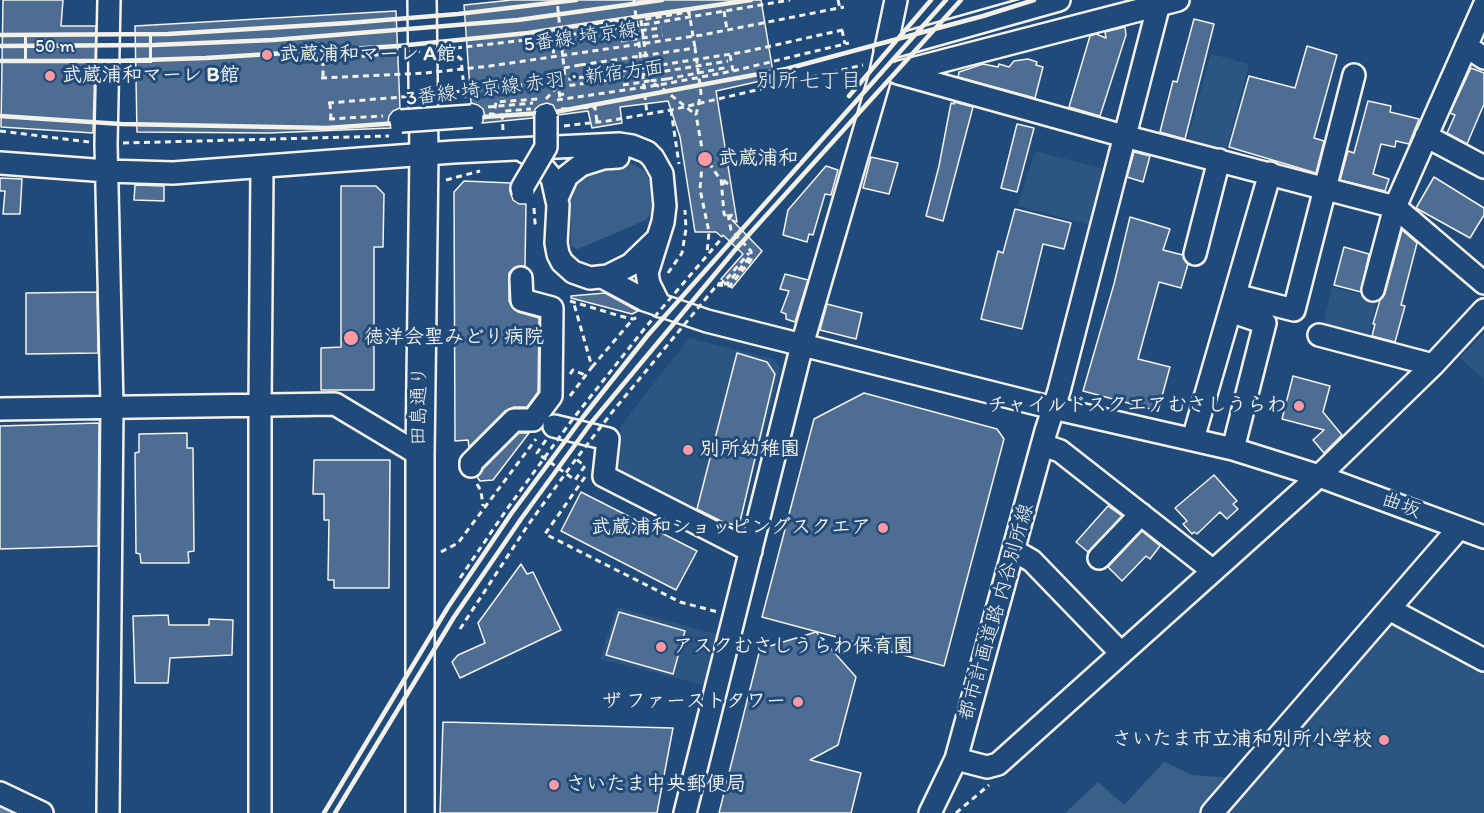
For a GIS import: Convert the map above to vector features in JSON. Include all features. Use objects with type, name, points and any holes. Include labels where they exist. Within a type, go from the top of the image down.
[{"type":"main road","name":"田島通り","points":[[420,813],[420,454],[424,154],[422,0]]},
{"type":"street","points":[[108,813],[112,407],[106,144],[109,0]]},
{"type":"street","points":[[685,813],[802,345],[882,71],[896,0]]},
{"type":"street","points":[[885,49],[1059,0]]},
{"type":"street","points":[[882,71],[1165,2]]},
{"type":"street","name":"都市計画道路 内谷別所線","points":[[930,813],[956,759],[1015,551],[1124,135],[1165,2]]},
{"type":"street","points":[[1372,291],[1395,207],[1484,6]]},
{"type":"street","points":[[1466,46],[1484,58]]},
{"type":"street","points":[[882,71],[1395,207],[1484,283]]},
{"type":"street","points":[[1232,303],[1294,310],[1354,75]]},
{"type":"street","points":[[527,188],[546,147],[551,110]]},
{"type":"street","points":[[394,124],[472,111]]},
{"type":"street","points":[[1426,136],[1484,167]]},
{"type":"street","points":[[0,163],[107,171],[173,173],[424,154],[619,144],[639,148],[651,156],[662,174],[665,206],[648,276],[649,284],[660,306]]},
{"type":"street","points":[[521,150],[535,158],[552,178],[557,198],[556,243],[562,262],[579,276],[604,278],[630,265],[659,237]]},
{"type":"street","points":[[557,198],[567,176],[581,165],[603,158],[651,156]]},
{"type":"street","points":[[1195,254],[1219,160]]},
{"type":"street","points":[[260,813],[262,168]]},
{"type":"street","points":[[1192,439],[1270,173]]},
{"type":"street","points":[[521,278],[522,300],[552,308],[549,413]]},
{"type":"street","name":"曲坂","points":[[604,278],[645,300],[701,319],[1053,408],[1233,449],[1474,528]]},
{"type":"street","points":[[1232,303],[1266,323],[1233,449]]},
{"type":"street","points":[[956,759],[987,767],[998,764],[1319,476],[1433,365],[1484,310]]},
{"type":"street","points":[[1319,335],[1433,365]]},
{"type":"street","points":[[0,409],[335,404],[420,454]]},
{"type":"street","points":[[471,466],[471,463],[514,420],[533,420],[549,413],[608,439],[604,476],[751,551]]},
{"type":"street","points":[[1043,445],[1060,451],[1212,570]]},
{"type":"street","points":[[1100,558],[1141,514]]},
{"type":"street","points":[[1212,813],[1389,609],[1474,528]]},
{"type":"street","points":[[1015,551],[1032,561],[1121,653]]},
{"type":"street","points":[[1389,609],[1484,660]]},
{"type":"street","points":[[0,794],[42,813]]},
{"type":"path","points":[[551,110],[565,78],[557,0]]},
{"type":"path","points":[[634,0],[647,114]]},
{"type":"path","points":[[554,57],[555,42],[552,37],[790,0]]},
{"type":"path","name":"5番線 埼京線","points":[[552,37],[321,60],[322,78],[425,73],[554,57],[727,30],[842,7],[838,0]]},
{"type":"path","points":[[724,11],[724,25],[727,30]]},
{"type":"path","points":[[649,81],[641,21],[690,12],[701,93],[696,115],[703,154],[700,189],[709,232],[707,255]]},
{"type":"path","points":[[620,33],[662,28]]},
{"type":"path","name":"3番線 埼京線 赤羽・新宿方面","points":[[472,111],[551,110],[847,44],[845,30],[730,55]]},
{"type":"path","points":[[621,41],[663,35]]},
{"type":"path","points":[[564,68],[695,48]]},
{"type":"path","points":[[449,50],[461,59],[472,111],[494,114],[496,102],[551,110],[597,122],[882,71]]},
{"type":"path","points":[[551,110],[561,94],[558,81],[730,55],[733,69],[623,85]]},
{"type":"path","points":[[559,87],[731,60]]},
{"type":"path","name":"3番線 埼京線 赤羽・新宿方面","points":[[394,124],[330,119],[329,103],[558,81]]},
{"type":"path","points":[[649,81],[662,88],[696,115]]},
{"type":"path","points":[[494,130],[503,130],[504,113],[595,107],[597,122]]},
{"type":"path","points":[[0,131],[106,144],[394,124]]},
{"type":"path","points":[[703,154],[724,185],[724,214],[729,219]]},
{"type":"path","points":[[442,182],[461,174],[486,170]]},
{"type":"path","points":[[527,188],[535,223],[539,229]]},
{"type":"path","points":[[730,214],[731,230],[751,251]]},
{"type":"path","points":[[460,578],[513,500],[572,420],[722,238]]},
{"type":"path","points":[[717,285],[730,286],[749,258],[751,251]]},
{"type":"path","points":[[460,629],[528,525],[576,459],[717,285],[724,282],[749,258],[751,251]]},
{"type":"path","points":[[591,367],[633,319]]},
{"type":"path","points":[[568,376],[573,370],[585,375]]},
{"type":"path","points":[[542,446],[537,453],[575,480],[585,466],[576,459]]},
{"type":"path","points":[[585,476],[545,534],[680,602],[734,617]]},
{"type":"path","points":[[482,500],[483,507]]},
{"type":"path","points":[[956,813],[996,778],[998,764]]},
{"type":"shaded area","points":[[1211,54],[1249,64],[1225,155],[1186,145]]},
{"type":"shaded area","points":[[1035,151],[1108,170],[1094,226],[1018,206]]},
{"type":"shaded area","points":[[621,162],[635,165],[643,170],[649,179],[652,211],[646,220],[578,249],[571,246],[570,194],[574,183],[581,174]]},
{"type":"shaded area","points":[[1332,287],[1377,299],[1368,338],[1323,326]]},
{"type":"shaded area","points":[[1484,333],[1484,380],[1460,358]]},
{"type":"shaded area","name":"別所幼稚園","points":[[689,338],[774,359],[781,369],[735,539],[612,475],[621,426]]},
{"type":"shaded area","name":"アスクむさしうらわ保育園","points":[[617,607],[723,636],[707,686],[600,659]]},
{"type":"shaded area","name":"さいたま市立浦和別所小学校","points":[[1391,617],[1484,668],[1484,813],[1220,813]]},
{"type":"shaded area","points":[[1164,762],[1193,775],[1233,778],[1206,813],[1065,813],[1098,782],[1124,805]]},
{"type":"building","name":"武蔵浦和マーレ B館","points":[[3,0],[63,0],[61,26],[96,26],[93,133],[1,127]]},
{"type":"building","name":"武蔵浦和","points":[[512,0],[761,0],[774,78],[716,91],[737,222],[732,220],[762,251],[732,288],[721,279],[743,254],[723,235],[722,237],[716,232],[695,232],[680,137],[668,101],[620,107],[622,123],[592,128],[588,111],[558,115],[553,105],[547,103],[535,109],[533,118],[482,123],[485,116],[483,109],[471,103],[464,5]]},
{"type":"building","name":"武蔵浦和マーレ A館","points":[[396,11],[400,108],[389,116],[388,122],[391,128],[269,133],[137,132],[135,26]]},
{"type":"building","points":[[1194,19],[1214,24],[1185,139],[1160,132],[1173,81],[1177,82]]},
{"type":"building","points":[[1125,27],[1126,35],[1100,116],[1069,107],[1090,36],[1096,34],[1106,38],[1105,32]]},
{"type":"building","points":[[1307,46],[1337,55],[1314,138],[1324,141],[1316,173],[1229,147],[1249,76],[1295,88]]},
{"type":"building","points":[[1028,59],[1043,67],[1035,98],[958,77],[959,72],[983,64],[998,67],[999,64],[1009,67],[1014,61]]},
{"type":"building","points":[[1471,68],[1484,73],[1484,104],[1467,144],[1447,133],[1455,115],[1450,113]]},
{"type":"building","points":[[1368,101],[1391,106],[1390,112],[1419,119],[1409,144],[1396,141],[1395,147],[1381,144],[1373,174],[1389,179],[1385,191],[1340,180],[1348,151],[1354,153]]},
{"type":"building","points":[[954,102],[973,107],[943,221],[926,216],[939,166],[951,103],[954,104]]},
{"type":"building","points":[[1017,124],[1034,128],[1017,192],[1001,188]]},
{"type":"building","points":[[1134,152],[1150,156],[1143,182],[1127,177]]},
{"type":"building","points":[[871,157],[898,163],[889,194],[863,188]]},
{"type":"building","points":[[826,166],[838,170],[831,195],[825,194],[813,235],[809,234],[807,242],[783,235],[788,210]]},
{"type":"building","points":[[1434,177],[1484,208],[1484,215],[1470,238],[1416,208]]},
{"type":"building","points":[[0,178],[22,179],[20,214],[3,214],[5,191],[0,191]]},
{"type":"building","points":[[464,181],[511,183],[510,191],[513,200],[519,204],[526,204],[525,266],[515,267],[509,273],[509,301],[518,312],[539,318],[538,392],[527,407],[514,407],[505,411],[469,447],[468,440],[455,441],[454,192]]},
{"type":"building","points":[[135,185],[164,186],[164,201],[134,200]]},
{"type":"building","points":[[341,186],[376,186],[384,194],[383,247],[374,247],[374,390],[321,390],[321,348],[341,347]]},
{"type":"building","points":[[1015,209],[1071,223],[1064,249],[1043,244],[1022,329],[981,319],[998,251],[1003,253]]},
{"type":"building","points":[[1130,217],[1170,229],[1163,250],[1183,255],[1188,264],[1181,288],[1159,282],[1138,359],[1170,367],[1158,411],[1083,391],[1114,284]]},
{"type":"building","points":[[1402,230],[1417,243],[1401,305],[1405,306],[1395,342],[1372,336],[1375,324],[1373,324],[1380,300],[1385,293]]},
{"type":"building","points":[[1344,247],[1369,254],[1361,292],[1334,285]]},
{"type":"building","points":[[785,274],[808,280],[795,322],[786,319],[786,314],[781,312],[789,291],[780,289]]},
{"type":"building","points":[[97,292],[98,353],[26,354],[26,293]]},
{"type":"building","points":[[605,293],[638,311],[632,314],[571,298],[571,296]]},
{"type":"building","points":[[827,304],[862,313],[856,339],[820,330]]},
{"type":"building","points":[[737,353],[767,362],[775,374],[739,526],[723,522],[697,509]]},
{"type":"building","points":[[1293,376],[1330,386],[1323,412],[1342,435],[1324,453],[1313,440],[1324,430],[1282,419]]},
{"type":"building","name":"武蔵浦和ショッピングスクエア","points":[[864,393],[997,429],[1004,439],[944,666],[762,617],[814,419]]},
{"type":"building","points":[[99,423],[98,546],[0,549],[0,426]]},
{"type":"building","points":[[187,433],[187,448],[193,448],[194,551],[188,552],[189,563],[141,563],[140,554],[136,553],[135,453],[139,452],[139,434]]},
{"type":"building","points":[[519,433],[529,433],[493,480],[480,481],[477,477],[483,469]]},
{"type":"building","points":[[314,460],[390,460],[389,588],[334,588],[334,580],[328,580],[329,520],[324,520],[324,494],[313,494]]},
{"type":"building","points":[[1214,475],[1237,501],[1233,504],[1238,509],[1227,519],[1220,512],[1197,534],[1194,532],[1192,534],[1183,524],[1187,521],[1175,508]]},
{"type":"building","points":[[581,492],[697,551],[676,590],[561,531]]},
{"type":"building","points":[[1108,506],[1122,516],[1088,552],[1076,542]]},
{"type":"building","points":[[1142,531],[1160,546],[1150,559],[1146,556],[1122,581],[1108,567]]},
{"type":"building","points":[[521,564],[527,574],[533,572],[561,630],[460,678],[452,662],[458,655],[485,643],[478,623]]},
{"type":"building","points":[[619,612],[685,631],[673,674],[606,655]]},
{"type":"building","points":[[168,615],[169,625],[209,625],[209,619],[233,620],[232,655],[170,658],[168,683],[135,683],[133,616]]},
{"type":"building","points":[[816,632],[856,677],[838,745],[810,760],[861,773],[851,813],[719,813],[760,649]]},
{"type":"building","points":[[443,722],[673,728],[657,813],[440,813]]},
{"type":"waterway","points":[[0,810],[6,813]]},
{"type":"railway","points":[[0,35],[168,34],[458,14],[576,0]]},
{"type":"railway","points":[[0,46],[154,45],[273,40],[518,20],[662,0]]},
{"type":"railway","points":[[0,61],[206,58],[398,46],[528,33],[751,0]]},
{"type":"railway","points":[[849,96],[931,0]]},
{"type":"railway","points":[[324,813],[448,607],[511,514],[583,417],[648,335],[946,0]]},
{"type":"railway","points":[[335,813],[454,617],[521,519],[591,423],[735,250],[961,0]]},
{"type":"railway","points":[[0,116],[121,124],[327,128],[555,112],[786,69],[1034,0]]},
{"type":"place","name":"武蔵浦和マーレ A館","points":[[267,55]]},
{"type":"place","name":"武蔵浦和マーレ B館","points":[[50,76]]},
{"type":"place","name":"武蔵浦和","points":[[705,159]]},
{"type":"place","name":"徳洋会聖みどり病院","points":[[351,338]]},
{"type":"place","name":"チャイルドスクエアむさしうらわ","points":[[1299,406]]},
{"type":"place","name":"別所幼稚園","points":[[688,450]]},
{"type":"place","name":"武蔵浦和ショッピングスクエア","points":[[883,528]]},
{"type":"place","name":"アスクむさしうらわ保育園","points":[[661,647]]},
{"type":"place","name":"ザ ファーストタワー","points":[[798,702]]},
{"type":"place","name":"さいたま市立浦和別所小学校","points":[[1384,740]]},
{"type":"place","name":"さいたま中央郵便局","points":[[554,785]]},
{"type":"district","name":"別所七丁目","points":[[809,82]]}]
